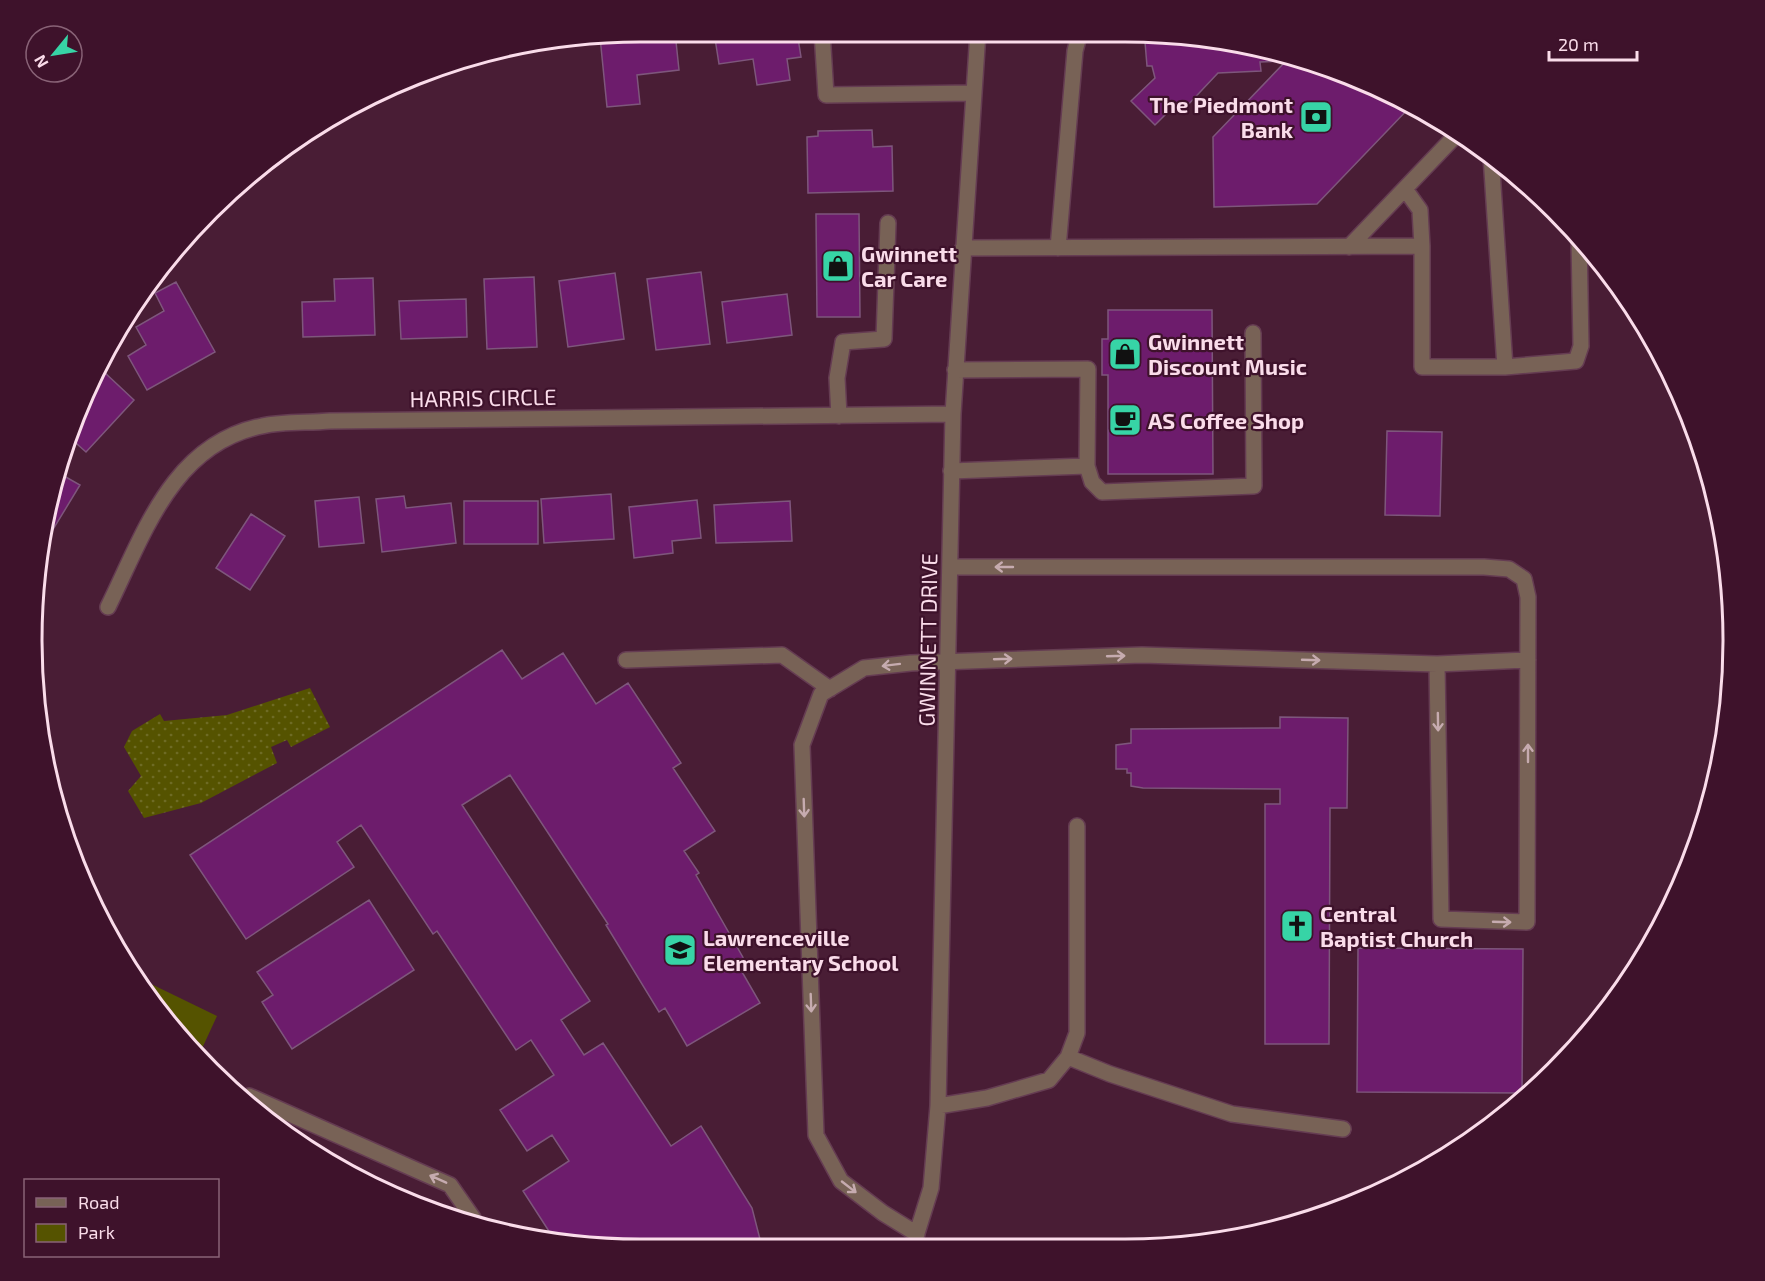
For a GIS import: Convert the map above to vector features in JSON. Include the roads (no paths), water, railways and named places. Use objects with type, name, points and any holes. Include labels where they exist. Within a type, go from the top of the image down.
[{"type":"street","points":[[823,42],[826,95],[973,93]]},
{"type":"street","name":"GWINNETT DRIVE","points":[[915,1239],[931,1188],[938,1106],[950,661],[953,414],[977,42]]},
{"type":"street","points":[[1058,248],[1078,42]]},
{"type":"street","points":[[1349,247],[1452,140]]},
{"type":"street","points":[[1492,168],[1505,367]]},
{"type":"street","points":[[1405,189],[1420,210],[1422,367],[1505,367],[1576,361],[1581,346],[1579,252]]},
{"type":"street","points":[[839,416],[837,378],[843,342],[884,339],[888,223]]},
{"type":"street","points":[[963,248],[1422,246]]},
{"type":"street","points":[[955,370],[1088,369],[1087,466],[1092,482],[1102,492],[1254,486],[1253,333]]},
{"type":"street","name":"HARRIS CIRCLE","points":[[108,607],[163,494],[204,451],[230,435],[263,425],[330,421],[953,414]]},
{"type":"street","points":[[951,471],[1087,466]]},
{"type":"street","points":[[951,567],[1484,567],[1509,569],[1524,579],[1528,597],[1527,922],[1441,919],[1437,664]]},
{"type":"street","points":[[626,660],[782,655],[830,688]]},
{"type":"street","points":[[914,1239],[841,1181],[816,1135],[802,745],[821,693],[864,668],[950,661],[1142,655],[1437,664],[1528,660]]},
{"type":"street","points":[[938,1106],[987,1098],[1048,1080],[1068,1057],[1077,1033],[1077,826]]},
{"type":"street","points":[[1068,1057],[1110,1074],[1232,1114],[1343,1129]]},
{"type":"street","points":[[258,1100],[450,1185],[470,1214]]},
{"type":"place","name":"The Piedmont Bank","points":[[1316,117]]},
{"type":"place","name":"Gwinnett Car Care","points":[[838,266]]},
{"type":"place","name":"Gwinnett Discount Music","points":[[1125,354]]},
{"type":"place","name":"AS Coffee Shop","points":[[1125,420]]},
{"type":"place","name":"Central Baptist Church","points":[[1297,926]]},
{"type":"place","name":"Lawrenceville Elementary School","points":[[680,950]]}]
